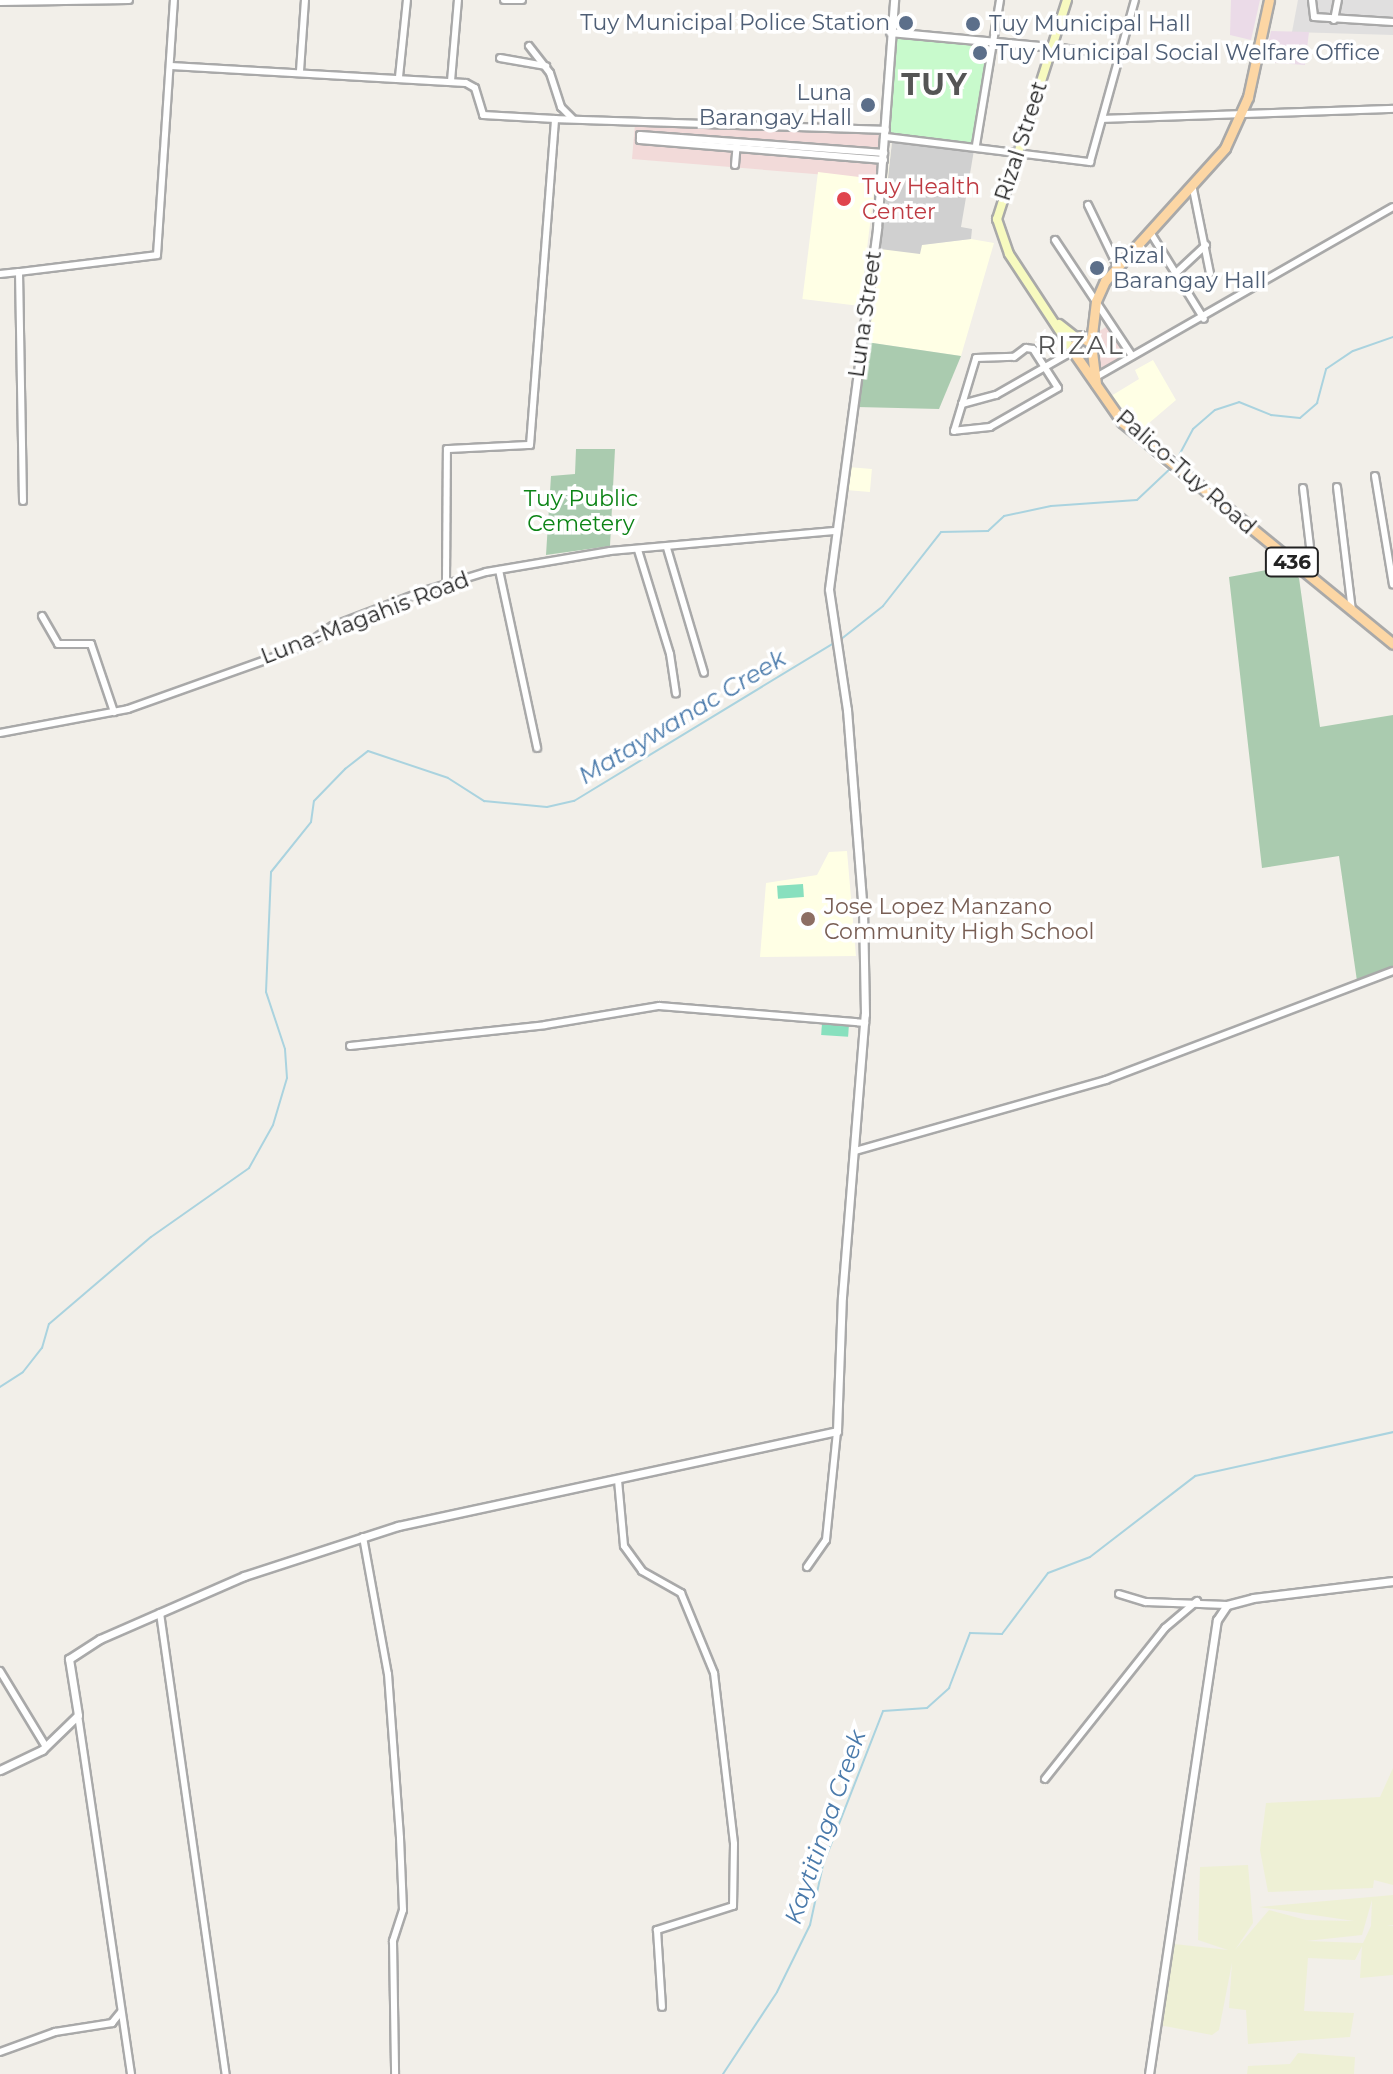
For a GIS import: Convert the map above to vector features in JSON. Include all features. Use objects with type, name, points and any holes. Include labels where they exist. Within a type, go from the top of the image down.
[{"type":"main road","name":"Rizal Street","points":[[1067,0],[997,219],[1002,241],[1073,351]]},
{"type":"main road","name":"Palico-Tuy Road","points":[[1096,381],[1091,345],[1096,301],[1117,265],[1213,167],[1242,115],[1269,0]]},
{"type":"main road","name":"Rizal Street","points":[[1025,278],[1061,328],[1078,337]]},
{"type":"main road","points":[[1091,345],[1085,355],[1073,351],[1094,312]]},
{"type":"main road","name":"436","points":[[1078,337],[1091,345]]},
{"type":"main road","name":"Palico-Tuy Road","points":[[1073,351],[1122,422],[1393,644]]},
{"type":"street","points":[[0,2],[129,0]]},
{"type":"street","points":[[0,274],[157,255],[174,0]]},
{"type":"street","points":[[300,71],[305,0]]},
{"type":"street","points":[[399,77],[407,0]]},
{"type":"street","points":[[451,81],[458,0]]},
{"type":"street","points":[[504,0],[522,0]]},
{"type":"street","name":"Luna Street","points":[[837,1431],[865,1023],[863,913],[841,662],[829,589],[884,157],[894,0]]},
{"type":"street","points":[[976,145],[1000,0]]},
{"type":"street","points":[[171,66],[300,71],[472,84],[483,115],[886,134],[1090,162],[1135,0]]},
{"type":"street","points":[[1312,0],[1314,17],[1393,22]]},
{"type":"street","points":[[1334,20],[1338,0]]},
{"type":"street","points":[[890,32],[1119,55]]},
{"type":"street","points":[[529,46],[546,66],[561,107],[572,118]]},
{"type":"street","points":[[500,58],[546,66]]},
{"type":"street","points":[[1103,119],[1242,115],[1288,109],[1393,109]]},
{"type":"street","points":[[446,582],[447,449],[530,445],[555,119]]},
{"type":"street","points":[[737,143],[640,140],[640,135],[737,143],[884,157]]},
{"type":"street","points":[[735,165],[737,143]]},
{"type":"street","points":[[1193,189],[1210,273]]},
{"type":"street","points":[[1088,205],[1117,265]]},
{"type":"street","points":[[1096,381],[1132,356],[1204,319],[1393,207]]},
{"type":"street","points":[[1150,232],[1204,319]]},
{"type":"street","points":[[1055,240],[1132,356]]},
{"type":"street","points":[[1176,273],[1206,245]]},
{"type":"street","points":[[19,272],[23,501]]},
{"type":"street","points":[[1033,349],[1058,388],[990,427],[954,431],[962,404],[976,358],[1014,357],[1033,349]]},
{"type":"street","points":[[962,404],[996,395],[1073,351]]},
{"type":"street","points":[[1375,476],[1393,585]]},
{"type":"street","points":[[1337,487],[1352,611]]},
{"type":"street","points":[[1303,488],[1314,580]]},
{"type":"street","name":"Luna-Magahis Road","points":[[0,733],[114,712],[305,646],[333,626],[446,582],[499,570],[638,550],[834,531]]},
{"type":"street","points":[[667,548],[704,673]]},
{"type":"street","points":[[638,550],[670,654],[676,694]]},
{"type":"street","points":[[499,570],[537,748]]},
{"type":"street","points":[[42,616],[58,644],[91,644],[114,712]]},
{"type":"street","points":[[855,1151],[1106,1080],[1393,971]]},
{"type":"street","points":[[350,1046],[545,1025],[659,1006],[865,1023]]},
{"type":"street","points":[[131,2074],[69,1659],[100,1639],[244,1576],[363,1537],[837,1431],[826,1540],[807,1567]]},
{"type":"street","points":[[618,1480],[624,1546],[642,1571],[681,1593],[714,1673],[734,1844],[733,1906],[657,1930],[662,2007]]},
{"type":"street","points":[[363,1537],[388,1674],[400,1838],[403,1910],[393,1941],[395,2074]]},
{"type":"street","points":[[1119,1594],[1146,1602],[1197,1601],[1227,1605],[1393,1581]]},
{"type":"street","points":[[1045,1779],[1165,1628],[1197,1601]]},
{"type":"street","points":[[1149,2074],[1217,1620],[1227,1605]]},
{"type":"street","points":[[160,1613],[226,2074]]},
{"type":"street","points":[[0,1671],[46,1747]]},
{"type":"street","points":[[0,1770],[46,1747],[78,1715]]},
{"type":"street","points":[[0,2052],[55,2032],[112,2023],[121,2012]]},
{"type":"shaded area","points":[[1231,0],[1260,0],[1251,40],[1230,35]]},
{"type":"shaded area","points":[[1298,0],[1393,0],[1393,35],[1292,32]]},
{"type":"shaded area","points":[[1271,31],[1309,32],[1305,65],[1264,62]]},
{"type":"shaded area","points":[[635,124],[879,133],[876,179],[632,159]]},
{"type":"shaded area","points":[[892,142],[921,245],[971,239],[994,243],[961,356],[866,342]]},
{"type":"shaded area","points":[[892,142],[974,150],[961,227],[972,229],[971,239],[922,245],[920,254],[880,249]]},
{"type":"shaded area","points":[[818,172],[876,179],[860,306],[802,299]]},
{"type":"shaded area","points":[[1109,325],[1127,355],[1100,371],[1098,332]]},
{"type":"shaded area","points":[[1153,360],[1176,400],[1142,429],[1111,396],[1139,379],[1135,370]]},
{"type":"shaded area","points":[[848,467],[872,469],[870,492],[846,490]]},
{"type":"shaded area","name":"Jose Lopez Manzano Community High School","points":[[847,851],[856,956],[760,957],[766,883],[817,875],[829,852]]},
{"type":"shaded area","points":[[1393,1768],[1393,1885],[1374,1880],[1373,1888],[1268,1892],[1260,1850],[1266,1803],[1380,1797]]},
{"type":"shaded area","points":[[1248,1865],[1253,1923],[1235,1950],[1269,1910],[1306,1920],[1354,1921],[1259,1907],[1393,1895],[1393,1925],[1387,1925],[1393,1926],[1393,1975],[1360,1978],[1362,1946],[1355,1960],[1308,1958],[1304,2011],[1354,2013],[1350,2037],[1248,2044],[1246,2010],[1229,2008],[1232,1963],[1219,2030],[1212,2035],[1159,2025],[1174,1944],[1228,1950],[1198,1940],[1200,1867]],"holes":[[[1372,1900],[1371,1926],[1363,1943],[1306,1941],[1362,1935]]]},
{"type":"shaded area","points":[[1298,2053],[1355,2057],[1354,2074],[1247,2074],[1248,2066],[1290,2064]]},
{"type":"green space","points":[[894,35],[986,45],[976,143],[884,133]]},
{"type":"green space","points":[[866,342],[961,356],[939,409],[857,407]]},
{"type":"green space","name":"Tuy Public Cemetery","points":[[576,449],[615,449],[610,546],[546,555],[551,476],[575,474]]},
{"type":"green space","points":[[1282,567],[1299,578],[1320,727],[1393,715],[1393,969],[1357,981],[1339,856],[1262,868],[1229,577]]},
{"type":"green space","points":[[803,884],[804,897],[778,899],[777,886]]},
{"type":"green space","points":[[822,1023],[849,1025],[848,1037],[821,1035]]},
{"type":"pier","points":[[1161,443],[1198,474],[1187,487],[1150,456]]},
{"type":"waterway","name":"Mataywanac Creek","points":[[1176,461],[1193,429],[1215,410],[1239,402],[1271,415],[1300,418],[1317,403],[1326,369],[1353,351],[1393,337]]},
{"type":"waterway","name":"Mataywanac Creek","points":[[840,640],[883,606],[941,532],[988,531],[1004,516],[1051,506],[1137,500],[1172,467]]},
{"type":"waterway","name":"Mataywanac Creek","points":[[0,1387],[23,1372],[42,1348],[49,1324],[151,1237],[249,1168],[273,1125],[287,1078],[285,1049],[266,992],[271,872],[311,822],[314,801],[345,769],[368,751],[448,778],[484,801],[547,807],[574,801],[834,643]]},
{"type":"waterway","name":"Kaytitinga Creek","points":[[723,2074],[777,1992],[810,1925],[823,1865],[883,1711],[927,1708],[949,1688],[970,1633],[1002,1634],[1048,1573],[1090,1557],[1195,1476],[1393,1432]]},
{"type":"place","name":"Tuy Municipal Police Station","points":[[906,23]]},
{"type":"place","name":"Tuy Municipal Hall","points":[[973,24]]},
{"type":"place","name":"Tuy Municipal Social Welfare Office","points":[[980,53]]},
{"type":"place","name":"Luna Barangay Hall","points":[[868,105]]},
{"type":"place","name":"Tuy Health Center","points":[[844,199]]},
{"type":"place","name":"Rizal Barangay Hall","points":[[1097,268]]},
{"type":"place","name":"Jose Lopez Manzano Community High School","points":[[808,919]]},
{"type":"district","name":"TUY","points":[[935,85]]},
{"type":"district","name":"RIZAL","points":[[1081,346]]}]
